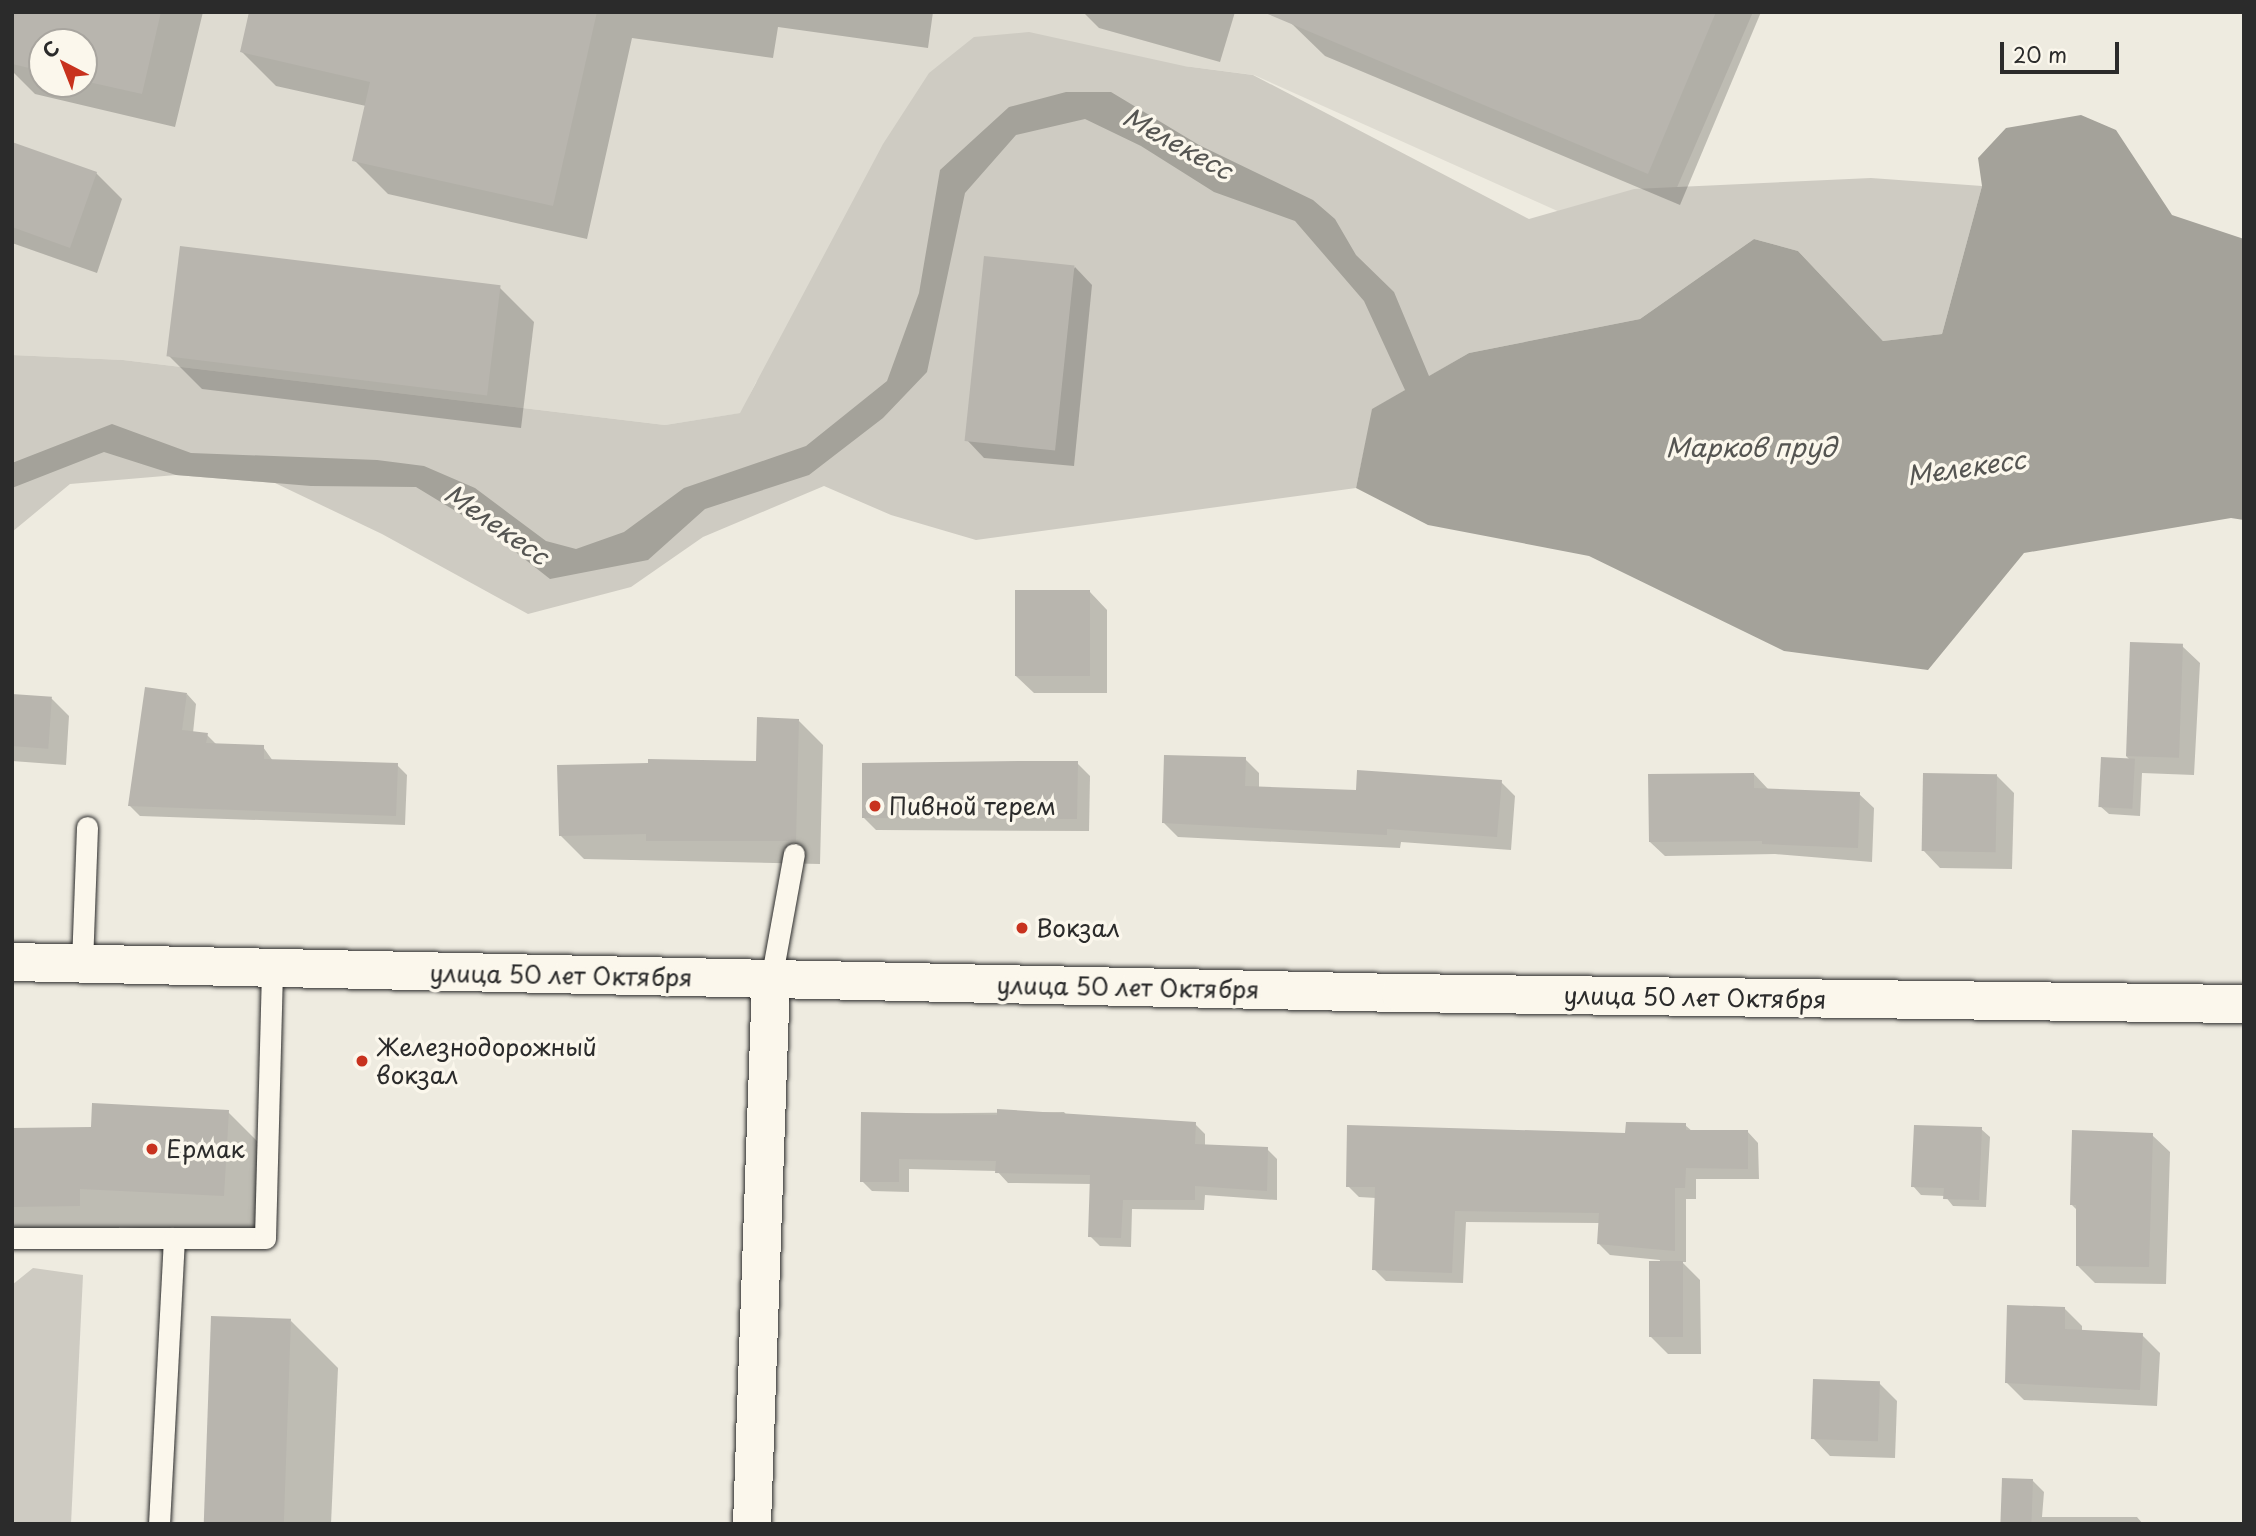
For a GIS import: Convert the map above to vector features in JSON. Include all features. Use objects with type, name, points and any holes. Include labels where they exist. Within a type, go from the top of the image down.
[{"type":"main road","name":"улица 50 лет Октября","points":[[12,962],[771,980],[2244,1004]]},
{"type":"main road","points":[[752,1524],[771,980]]},
{"type":"lane","points":[[82,964],[87,827]]},
{"type":"lane","points":[[771,980],[794,854]]},
{"type":"lane","points":[[12,1238],[265,1238],[272,968]]},
{"type":"lane","points":[[159,1524],[174,1238]]},
{"type":"shaded area","points":[[12,12],[1753,12],[1649,252],[1254,75],[1184,66],[756,382],[741,413],[665,425],[123,360],[12,355]]},
{"type":"shaded area","points":[[1029,32],[1184,66],[1253,75],[1529,219],[1634,189],[1871,178],[1982,186],[1942,334],[1883,341],[1798,251],[1754,239],[1640,319],[1469,353],[1373,409],[1356,488],[976,540],[891,515],[824,486],[703,537],[631,587],[528,614],[382,534],[275,483],[176,475],[70,484],[12,532],[12,355],[123,360],[665,425],[740,413],[883,144],[929,73],[974,37]]},
{"type":"shaded area","points":[[33,1268],[83,1275],[71,1524],[12,1524],[12,1285]]},
{"type":"water","name":"Марков пруд","points":[[1066,92],[1111,92],[1199,145],[1313,200],[1335,219],[1356,255],[1394,292],[1429,376],[1469,353],[1640,319],[1754,239],[1798,251],[1883,341],[1942,334],[1982,186],[1978,158],[2006,128],[2081,115],[2116,130],[2172,215],[2244,239],[2244,520],[2231,518],[2024,553],[1928,670],[1784,651],[1589,556],[1428,525],[1356,488],[1372,409],[1405,390],[1364,301],[1295,221],[1214,192],[1141,146],[1085,119],[1016,135],[965,193],[927,372],[883,418],[809,475],[705,509],[648,560],[550,579],[490,532],[416,487],[311,486],[176,475],[104,452],[12,488],[12,463],[112,424],[191,453],[377,460],[424,466],[475,488],[546,541],[576,549],[624,532],[684,488],[806,446],[887,381],[919,293],[940,170],[1009,107]]},
{"type":"building","points":[[12,12],[161,12],[142,94],[98,84],[98,28],[28,28],[28,68],[12,64]]},
{"type":"building","points":[[249,12],[597,12],[553,206],[352,161],[370,82],[240,52]]},
{"type":"building","points":[[1263,12],[1716,12],[1648,174]]},
{"type":"building","points":[[12,142],[97,172],[70,248],[12,227]]},
{"type":"building","points":[[180,246],[501,285],[487,396],[166,356]]},
{"type":"building","points":[[984,256],[1075,266],[1055,450],[965,441]]},
{"type":"building","points":[[1015,590],[1090,590],[1090,676],[1015,676]]},
{"type":"building","points":[[2130,642],[2183,644],[2179,758],[2126,756]]},
{"type":"building","points":[[145,687],[187,693],[182,730],[208,733],[206,743],[264,745],[264,759],[398,763],[396,816],[128,806]]},
{"type":"building","points":[[12,694],[52,697],[48,749],[12,746]]},
{"type":"building","points":[[757,717],[799,719],[796,841],[646,841],[646,834],[559,836],[557,765],[648,763],[648,759],[756,761]]},
{"type":"building","points":[[1164,755],[1246,757],[1245,786],[1356,790],[1357,770],[1502,780],[1497,837],[1387,829],[1387,835],[1162,823]]},
{"type":"building","points":[[2101,757],[2135,759],[2132,809],[2098,807]]},
{"type":"building","points":[[1078,761],[1077,819],[862,818],[862,763]]},
{"type":"building","points":[[1754,773],[1754,788],[1860,792],[1858,848],[1762,844],[1762,841],[1649,842],[1648,774]]},
{"type":"building","points":[[1923,773],[1997,774],[1996,852],[1922,851]]},
{"type":"building","points":[[92,1103],[229,1110],[224,1196],[80,1189],[80,1206],[12,1207],[12,1128],[91,1127]]},
{"type":"building","points":[[997,1109],[1196,1122],[1195,1144],[1268,1147],[1267,1191],[1195,1186],[1195,1200],[1123,1200],[1121,1238],[1088,1237],[1090,1175],[995,1173],[996,1161],[899,1159],[899,1182],[860,1182],[861,1112],[997,1115]]},
{"type":"building","points":[[1626,1122],[1686,1123],[1686,1130],[1748,1130],[1748,1169],[1686,1168],[1685,1188],[1675,1188],[1675,1251],[1597,1244],[1599,1213],[1455,1211],[1452,1273],[1372,1270],[1375,1187],[1346,1187],[1347,1125],[1625,1133]]},
{"type":"building","points":[[1914,1125],[1982,1127],[1979,1200],[1943,1199],[1944,1188],[1911,1187]]},
{"type":"building","points":[[2072,1130],[2153,1133],[2149,1267],[2076,1266],[2076,1205],[2070,1205]]},
{"type":"building","points":[[1649,1261],[1683,1261],[1683,1337],[1649,1337]]},
{"type":"building","points":[[2007,1305],[2065,1307],[2065,1329],[2143,1333],[2140,1390],[2005,1383]]},
{"type":"building","points":[[211,1316],[291,1319],[284,1524],[204,1524]]},
{"type":"building","points":[[1813,1379],[1880,1381],[1878,1441],[1811,1439]]},
{"type":"building","points":[[2002,1478],[2033,1479],[2031,1524],[2000,1524]]},
{"type":"place","name":"Пивной терем","points":[[875,806]]},
{"type":"place","name":"Вокзал","points":[[1022,928]]},
{"type":"place","name":"Железнодорожный вокзал","points":[[362,1061]]},
{"type":"place","name":"Ермак","points":[[152,1149]]},
{"type":"water label","name":"Мелекесс","points":[[1178,143]]},
{"type":"water label","name":"Мелекесс","points":[[1966,467]]},
{"type":"water label","name":"Мелекесс","points":[[497,524]]}]
